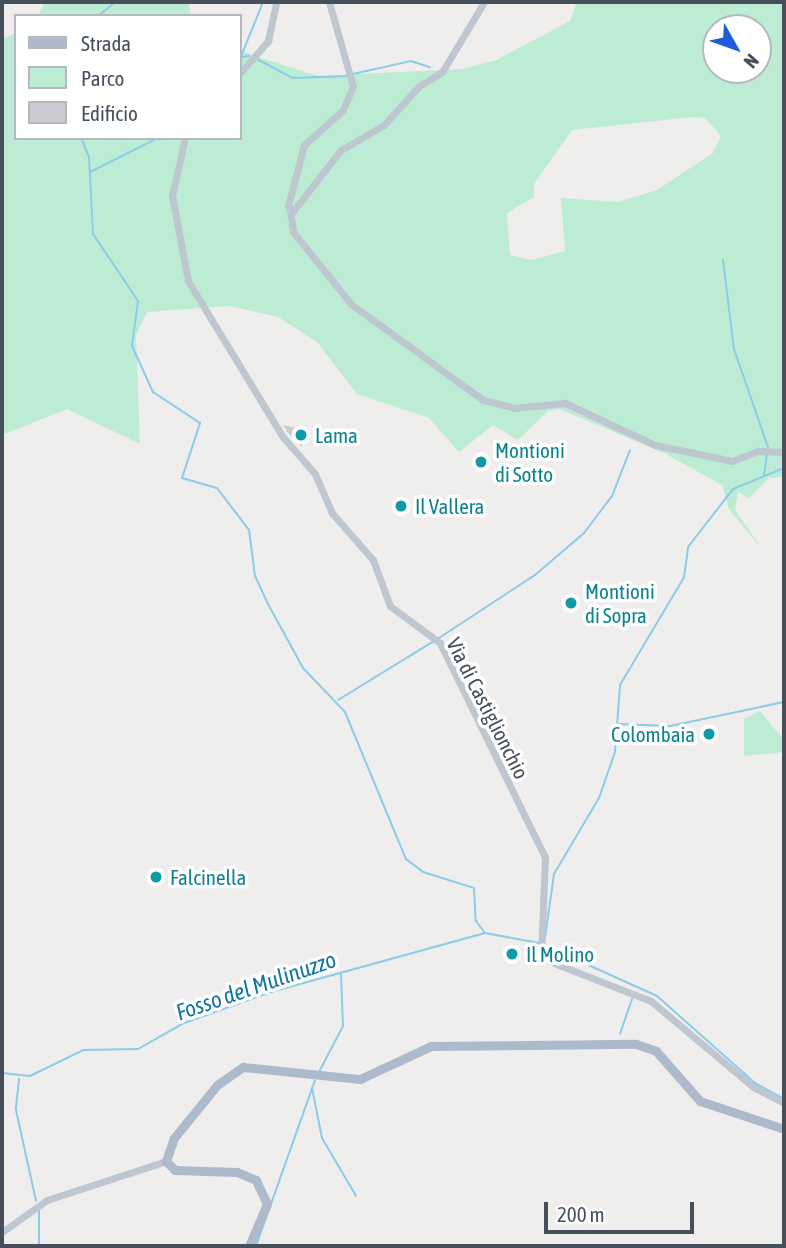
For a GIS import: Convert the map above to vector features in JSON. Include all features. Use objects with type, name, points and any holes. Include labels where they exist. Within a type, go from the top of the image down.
[{"type":"main road","points":[[249,1246],[267,1204],[256,1180],[237,1172],[175,1170],[166,1161],[174,1138],[233,1071],[264,1066],[360,1079],[431,1046],[646,1046],[700,1101],[784,1129]]},
{"type":"street","points":[[242,71],[268,41],[275,2]]},
{"type":"street","points":[[329,2],[353,86],[343,110],[304,145],[290,210],[293,232],[351,304],[483,400],[514,408],[565,403],[655,445],[732,461],[758,451],[784,452]]},
{"type":"street","points":[[290,210],[341,150],[384,125],[419,86],[442,72],[484,2]]},
{"type":"street","name":"Via di Castiglionchio","points":[[186,140],[172,196],[188,281],[283,437],[316,474],[332,513],[373,560],[390,606],[440,643],[544,855],[541,937],[537,952],[547,963],[651,1001],[753,1087],[784,1103]]},
{"type":"street","points":[[2,1232],[47,1200],[166,1161]]},
{"type":"green space","points":[[45,2],[189,2],[191,14],[39,14]]},
{"type":"green space","points":[[577,2],[784,2],[784,477],[769,478],[749,498],[738,492],[735,510],[763,550],[729,509],[722,485],[664,453],[559,409],[548,411],[518,440],[493,425],[459,452],[429,418],[357,394],[317,342],[278,317],[229,306],[147,312],[136,335],[140,444],[67,409],[2,435],[2,39],[14,34],[14,140],[242,140],[242,52],[318,76],[462,69],[496,60],[570,21]],"holes":[[[692,117],[705,118],[721,136],[713,153],[657,190],[618,202],[561,198],[565,251],[531,260],[510,255],[507,213],[534,197],[534,184],[572,130]]]},
{"type":"green space","points":[[760,711],[784,740],[784,752],[744,756],[744,719]]},
{"type":"building","name":"Lama","points":[[283,425],[305,430],[302,447],[288,433]]},
{"type":"waterway","points":[[100,14],[115,2]]},
{"type":"waterway","points":[[242,54],[263,2]]},
{"type":"waterway","points":[[242,57],[249,56]]},
{"type":"waterway","points":[[257,59],[292,78],[348,76]]},
{"type":"waterway","points":[[353,74],[411,61],[430,67]]},
{"type":"waterway","points":[[82,140],[89,157],[93,234],[138,301],[132,346],[153,392],[200,423],[182,478],[217,488],[249,530],[255,576],[268,604],[303,668],[345,712],[406,859],[423,872],[474,888],[476,921],[485,933],[539,943]]},
{"type":"waterway","points":[[90,172],[154,140]]},
{"type":"waterway","points":[[723,260],[734,349],[768,447]]},
{"type":"waterway","points":[[439,638],[535,575],[584,533],[612,496],[630,450]]},
{"type":"waterway","points":[[764,475],[767,453]]},
{"type":"waterway","points":[[545,938],[554,874],[599,798],[615,752],[620,685],[684,577],[688,547],[733,489],[784,468]]},
{"type":"waterway","points":[[338,700],[434,641]]},
{"type":"waterway","points":[[617,724],[670,726],[784,702]]},
{"type":"waterway","name":"Fosso del Mulinuzzo","points":[[2,1073],[30,1076],[83,1050],[138,1049],[184,1023],[271,992],[485,933]]},
{"type":"waterway","points":[[544,945],[657,996],[755,1083],[784,1099]]},
{"type":"waterway","points":[[320,1070],[343,1026],[341,973]]},
{"type":"waterway","points":[[620,1034],[632,999]]},
{"type":"waterway","points":[[19,1079],[16,1110],[36,1201]]},
{"type":"waterway","points":[[256,1246],[315,1080]]},
{"type":"waterway","points":[[312,1088],[322,1138],[356,1196]]},
{"type":"waterway","points":[[39,1209],[39,1246]]},
{"type":"place","name":"Lama","points":[[301,435]]},
{"type":"place","name":"Montioni di Sotto","points":[[481,462]]},
{"type":"place","name":"Il Vallera","points":[[401,506]]},
{"type":"place","name":"Montioni di Sopra","points":[[571,603]]},
{"type":"place","name":"Colombaia","points":[[709,734]]},
{"type":"place","name":"Falcinella","points":[[156,877]]},
{"type":"place","name":"Il Molino","points":[[512,954]]}]
